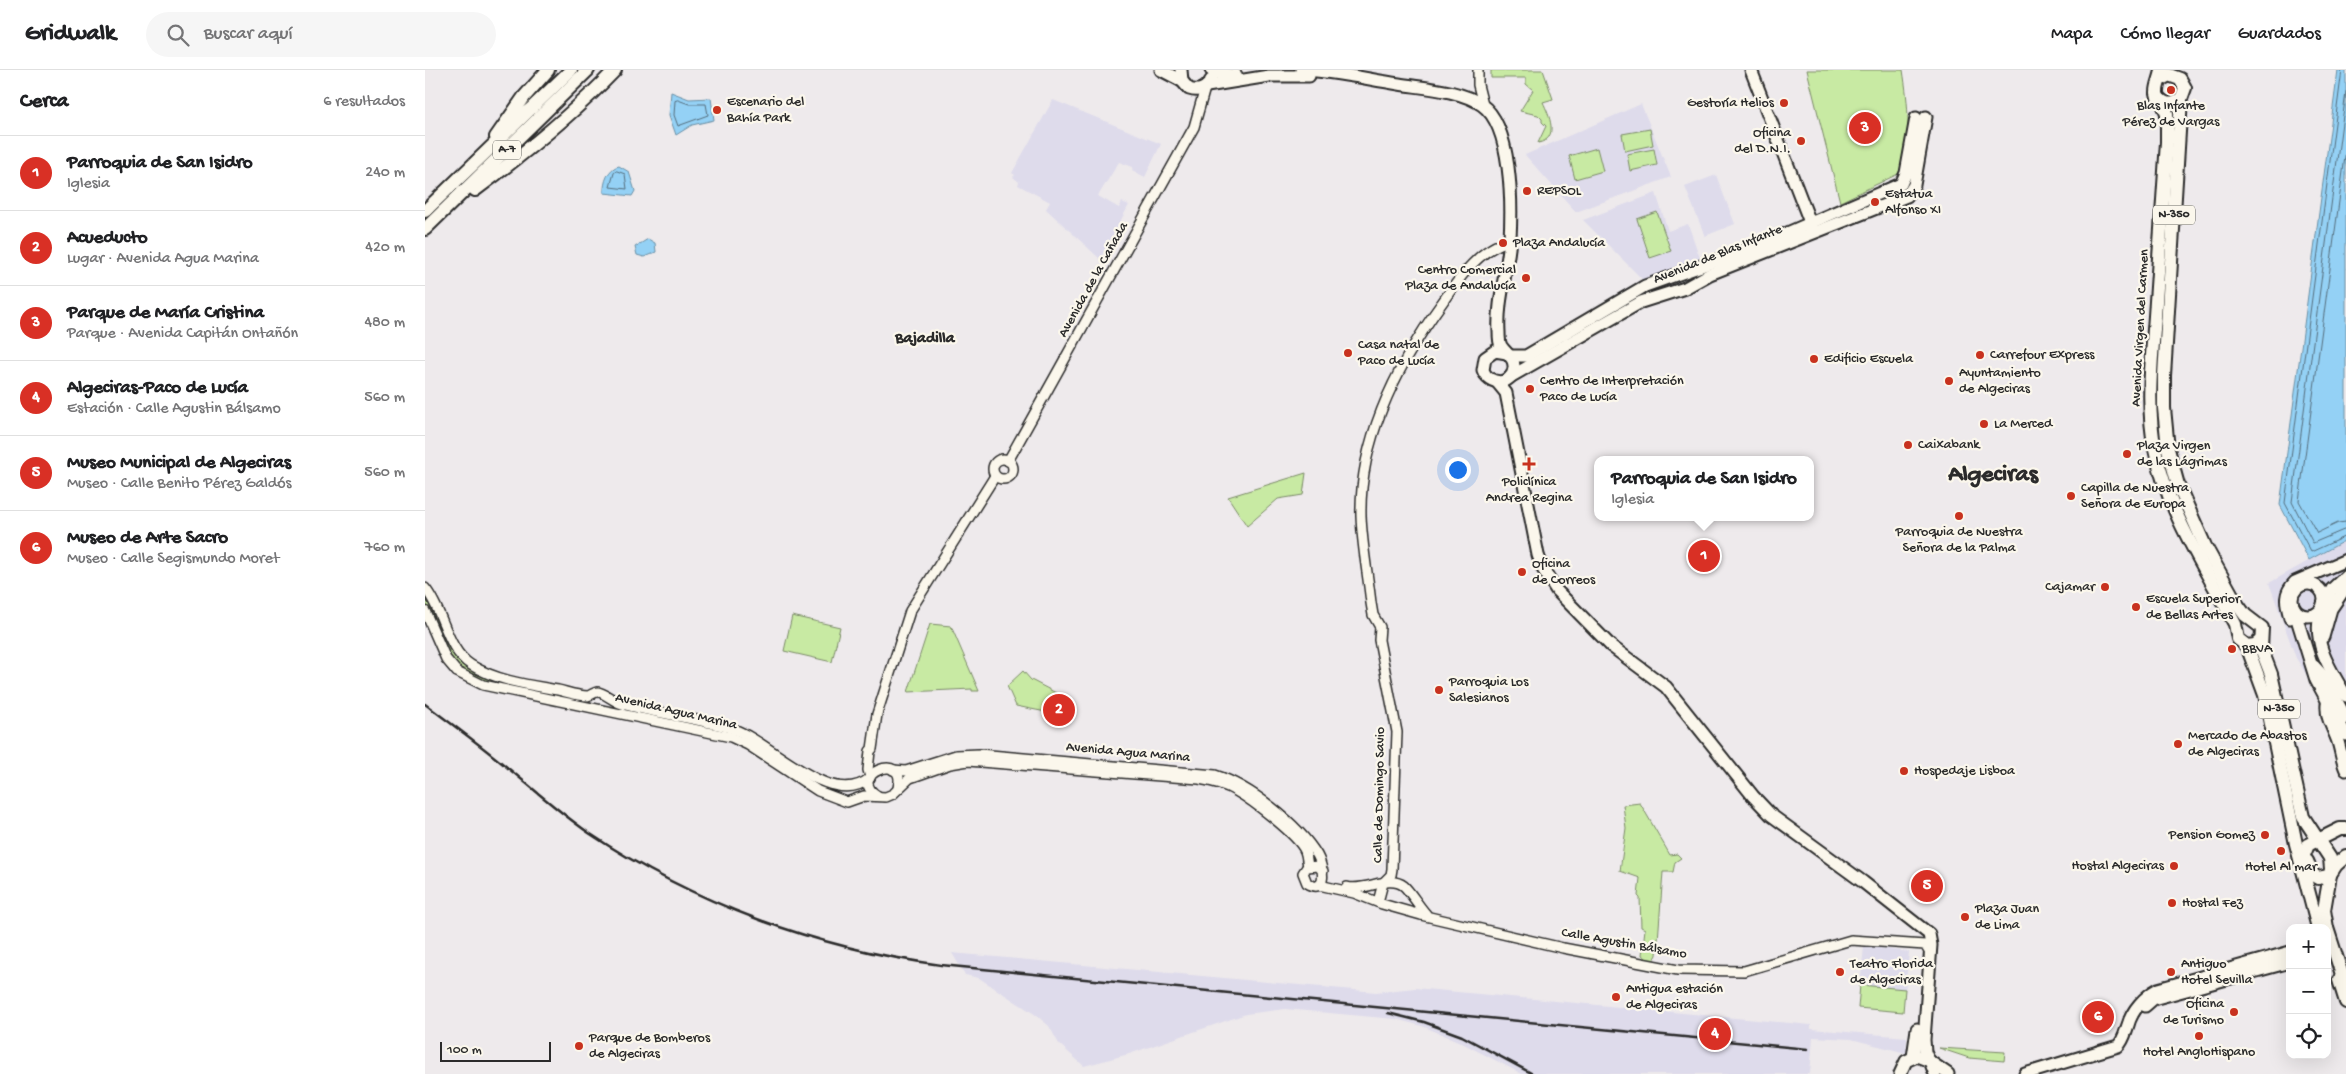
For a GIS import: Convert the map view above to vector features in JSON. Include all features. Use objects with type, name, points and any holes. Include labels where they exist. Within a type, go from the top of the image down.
[{"type":"highway","points":[[484,156],[524,98],[548,70]]},
{"type":"highway","name":"A-7","points":[[425,211],[571,70]]},
{"type":"highway","name":"A-7","points":[[425,229],[588,70]]},
{"type":"highway","points":[[451,203],[470,194],[533,147],[585,101],[615,70]]},
{"type":"highway","name":"N-350","points":[[2161,100],[2156,91],[2161,75],[2169,76],[2176,73],[2184,85],[2184,92],[2181,98]]},
{"type":"highway","points":[[2161,100],[2172,104],[2181,98]]},
{"type":"highway","name":"Avenida Virgen del Carmen","points":[[2181,98],[2164,369],[2164,408],[2169,449],[2178,485],[2190,515],[2237,604],[2252,621]]},
{"type":"highway","name":"Avenida Virgen del Carmen","points":[[2161,100],[2167,113],[2167,142],[2151,376],[2155,449],[2166,488],[2181,524],[2237,631]]},
{"type":"highway","points":[[2237,631],[2241,624],[2252,621]]},
{"type":"highway","name":"N-350","points":[[2252,621],[2261,628],[2261,648],[2271,674],[2295,831],[2303,856],[2318,924]]},
{"type":"highway","name":"N-350","points":[[2237,631],[2238,639],[2247,646],[2265,695],[2288,780],[2303,817],[2330,858],[2323,910],[2326,924]]},
{"type":"highway","points":[[2247,646],[2255,645],[2261,640]]},
{"type":"highway","points":[[2311,830],[2321,832],[2343,829]]},
{"type":"highway","points":[[2343,829],[2319,840],[2303,856],[2313,875],[2318,878],[2329,876],[2336,864],[2346,856]]},
{"type":"highway","name":"N-350","points":[[2331,955],[2346,987]]},
{"type":"highway","name":"N-350","points":[[2331,957],[2346,1002]]},
{"type":"main road","points":[[1161,70],[1184,80],[1196,90],[1269,76],[1311,76],[1470,104],[1485,113],[1491,120],[1499,139],[1506,194],[1507,241],[1493,308],[1494,340],[1491,352],[1485,358],[1483,370],[1486,377],[1497,382],[1506,393],[1538,555],[1543,569],[1554,587],[1611,646],[1666,687],[1753,796],[1771,815],[1921,927],[1929,947],[1924,1040],[1925,1052],[1932,1066]]},
{"type":"main road","points":[[1206,87],[1211,79],[1211,70],[1225,75],[1273,70]]},
{"type":"main road","points":[[1301,70],[1460,95],[1483,105],[1494,119],[1504,144],[1510,198],[1498,321],[1499,340],[1509,355],[1514,368],[1509,378],[1509,390],[1506,393]]},
{"type":"main road","points":[[1751,70],[1815,227]]},
{"type":"main road","points":[[1757,70],[1815,227]]},
{"type":"main road","name":"Avenida de Blas Infante","points":[[1509,355],[1519,357],[1532,352],[1645,286],[1907,196],[1921,118]]},
{"type":"main road","name":"Avenida de Blas Infante","points":[[1509,378],[1641,302],[1685,288],[1709,274],[1815,227]]},
{"type":"main road","points":[[1491,352],[1499,351],[1509,355]]},
{"type":"main road","points":[[1497,382],[1509,378]]},
{"type":"main road","points":[[2346,560],[2295,582],[2285,596],[2294,634],[2324,677],[2346,718]]},
{"type":"main road","points":[[2346,566],[2301,586],[2293,594],[2293,606],[2316,680],[2346,735]]},
{"type":"main road","points":[[2293,606],[2298,613],[2306,616],[2314,615],[2322,608],[2332,590],[2346,576]]},
{"type":"main road","points":[[2301,586],[2311,584],[2319,589],[2323,597],[2317,632],[2319,644],[2346,696]]},
{"type":"main road","points":[[2325,658],[2323,646],[2325,624],[2335,601],[2346,587]]},
{"type":"main road","points":[[2327,700],[2329,723],[2338,740],[2343,756],[2341,761],[2346,770]]},
{"type":"main road","points":[[1913,1057],[1929,947]]},
{"type":"main road","points":[[2025,1074],[2115,1048],[2121,1042],[2127,1031],[2128,1024],[2143,999],[2158,989],[2286,953]]},
{"type":"main road","points":[[2127,1031],[2132,1029],[2146,1005],[2153,999],[2286,963]]},
{"type":"main road","points":[[1900,1074],[1903,1065],[1913,1057],[1920,1056],[1932,1066],[1948,1074]]},
{"type":"street","points":[[1460,95],[1473,88],[1473,70]]},
{"type":"street","points":[[1478,70],[1478,85],[1483,105]]},
{"type":"street","points":[[1184,80],[1195,96],[1197,109]]},
{"type":"street","name":"Avenida de la Cañada","points":[[1008,461],[1194,127],[1197,109],[1206,87]]},
{"type":"street","name":"Calle de Domingo Savio","points":[[1378,902],[1383,883],[1391,875],[1392,869],[1397,741],[1379,640],[1380,627],[1373,615],[1371,603],[1361,517],[1366,466],[1379,419],[1401,367],[1425,326],[1469,269],[1491,246],[1507,241]]},
{"type":"street","points":[[999,460],[1008,461],[1013,468],[1011,475],[1003,479],[995,476],[993,470],[995,464],[999,460]]},
{"type":"street","points":[[872,749],[877,762],[890,769],[898,777],[898,788],[890,796],[878,796],[870,788],[868,770],[870,751],[872,749],[877,714],[910,612],[995,476]]},
{"type":"street","points":[[425,588],[439,608],[452,645],[463,659],[472,665],[487,674],[520,683],[584,695],[600,692],[606,697],[606,705],[597,709],[590,702],[593,694]]},
{"type":"street","name":"Avenida Agua Marina","points":[[425,611],[446,659],[457,672],[483,685],[731,737],[748,745],[829,797],[847,802],[864,796],[878,796]]},
{"type":"street","name":"Avenida Agua Marina","points":[[606,697],[623,704],[734,730],[761,743],[815,778],[833,787],[852,788],[859,786],[870,777]]},
{"type":"street","name":"Avenida Agua Marina","points":[[890,769],[906,771],[956,755],[979,754],[1215,775],[1240,786],[1296,829],[1317,855],[1323,872]]},
{"type":"street","name":"Avenida Agua Marina","points":[[898,788],[909,778],[950,764],[968,761],[1213,781],[1237,791],[1291,833],[1306,853],[1308,866]]},
{"type":"street","points":[[870,777],[878,768],[890,769]]},
{"type":"street","points":[[1308,866],[1317,866],[1327,879],[1335,884],[1351,888],[1383,883],[1398,883],[1404,886],[1426,914],[1407,911],[1319,885],[1310,885],[1304,880],[1303,873],[1308,866]]},
{"type":"street","points":[[1319,885],[1323,881],[1323,872]]},
{"type":"street","points":[[1407,911],[1411,906],[1411,896]]},
{"type":"street","name":"Calle Agustin Bálsamo","points":[[1426,914],[1563,948],[1677,970],[1744,971],[1851,940],[1929,947]]},
{"type":"shaded area","points":[[1053,100],[1161,144],[1145,177],[1132,170],[1133,167],[1119,162],[1098,196],[1119,208],[1122,202],[1129,205],[1100,259],[1046,209],[1050,202],[1018,185],[1019,182],[1013,177],[1015,175],[1012,173]]},
{"type":"shaded area","points":[[1641,104],[1671,177],[1576,212],[1525,155]]},
{"type":"shaded area","points":[[1716,175],[1735,224],[1705,236],[1685,187]]},
{"type":"shaded area","points":[[1656,193],[1668,231],[1688,224],[1700,258],[1643,280],[1583,220]]},
{"type":"shaded area","points":[[2346,540],[2346,747],[2327,708],[2296,658],[2269,583]]},
{"type":"shaded area","points":[[1864,946],[1909,952],[1903,1012],[1858,1008]]},
{"type":"shaded area","points":[[952,953],[1376,992],[1415,988],[1811,1025],[1811,1029],[1907,1037],[1906,1053],[1851,1039],[1813,1037],[1810,1074],[1522,1074],[1458,1041],[1422,1026],[1395,1019],[1285,1009],[1246,1014],[1129,1054],[1084,1066],[1059,1044],[1049,1026],[1036,1015],[979,978],[965,975]]},
{"type":"green space","points":[[1491,70],[1543,70],[1553,99],[1543,102],[1551,126],[1549,137],[1545,141],[1538,143],[1546,126],[1542,119],[1538,115],[1520,111],[1533,90],[1526,84],[1526,78],[1491,78]]},
{"type":"green space","points":[[1807,70],[1903,70],[1908,123],[1906,149],[1898,174],[1840,202]]},
{"type":"green space","points":[[1650,129],[1653,145],[1625,151],[1622,134]]},
{"type":"green space","points":[[1597,148],[1603,171],[1575,179],[1569,156]]},
{"type":"green space","points":[[1654,149],[1657,165],[1630,171],[1627,154]]},
{"type":"green space","points":[[1657,212],[1671,251],[1650,258],[1637,219]]},
{"type":"green space","points":[[1306,473],[1303,495],[1278,499],[1247,526],[1228,497]]},
{"type":"green space","points":[[425,595],[447,644],[460,661],[578,697],[584,703],[490,683],[465,672],[455,663],[444,646],[427,607]]},
{"type":"green space","points":[[792,616],[840,627],[832,662],[784,651]]},
{"type":"green space","points":[[930,624],[951,626],[979,691],[972,691],[972,689],[908,692]]},
{"type":"green space","points":[[1023,671],[1031,680],[1056,693],[1054,701],[1059,702],[1056,714],[1016,706],[1007,686]]},
{"type":"green space","points":[[1640,803],[1670,855],[1677,854],[1681,858],[1675,862],[1673,872],[1663,872],[1657,955],[1652,963],[1642,955],[1645,929],[1641,927],[1640,898],[1638,896],[1640,878],[1620,871],[1626,828],[1623,805]]},
{"type":"green space","points":[[1860,985],[1905,989],[1903,1012],[1858,1008]]},
{"type":"green space","points":[[1939,1048],[2005,1052],[2004,1061],[1969,1058]]},
{"type":"water","points":[[2338,70],[2346,70],[2346,540],[2309,560],[2280,505]]},
{"type":"water","points":[[671,92],[689,99],[711,98],[714,120],[692,125],[676,135],[669,115]]},
{"type":"water","points":[[619,166],[629,172],[635,191],[632,196],[604,193],[607,176],[615,167]]},
{"type":"water","points":[[648,239],[655,243],[656,252],[644,257],[637,255],[635,247]]},
{"type":"railway","points":[[425,704],[488,752],[577,825],[629,858],[671,881],[758,919],[848,947],[941,965],[1808,1049]]},
{"type":"railway","points":[[1388,1013],[1424,1022],[1462,1036],[1533,1074]]},
{"type":"place","name":"Blas Infante Pérez de Vargas","points":[[2171,90]]},
{"type":"place","name":"Gestoría Helios","points":[[1784,103]]},
{"type":"place","name":"Escenario del Bahía Park","points":[[717,110]]},
{"type":"place","name":"Parque de María Cristina","points":[[1865,128]]},
{"type":"place","name":"Oficina del D.N.I.","points":[[1801,141]]},
{"type":"place","name":"REPSOL","points":[[1527,191]]},
{"type":"place","name":"Estatua Alfonso XI","points":[[1875,202]]},
{"type":"place","name":"Plaza Andalucía","points":[[1503,243]]},
{"type":"place","name":"Centro Comercial Plaza de Andalucía","points":[[1526,278]]},
{"type":"place","name":"Casa natal de Paco de Lucía","points":[[1348,353]]},
{"type":"place","name":"Carrefour Express","points":[[1980,355]]},
{"type":"place","name":"Edificio Escuela","points":[[1814,359]]},
{"type":"place","name":"Ayuntamiento de Algeciras","points":[[1949,381]]},
{"type":"place","name":"Centro de Interpretación Paco de Lucía","points":[[1530,389]]},
{"type":"place","name":"La Merced","points":[[1984,424]]},
{"type":"place","name":"Caixabank","points":[[1908,445]]},
{"type":"place","name":"Plaza Virgen de las Lágrimas","points":[[2127,454]]},
{"type":"place","name":"Policlínica Andrea Regina","points":[[1529,464]]},
{"type":"place","name":"Capilla de Nuestra Señora de Europa","points":[[2071,496]]},
{"type":"place","name":"Parroquia de Nuestra Señora de la Palma","points":[[1959,516]]},
{"type":"place","name":"Parroquia de San Isidro","points":[[1704,556]]},
{"type":"place","name":"Oficina de Correos","points":[[1522,572]]},
{"type":"place","name":"Cajamar","points":[[2105,587]]},
{"type":"place","name":"Escuela Superior de Bellas Artes","points":[[2136,607]]},
{"type":"place","name":"BBVA","points":[[2232,649]]},
{"type":"place","name":"Parroquia Los Salesianos","points":[[1439,690]]},
{"type":"place","name":"Acueducto","points":[[1059,710]]},
{"type":"place","name":"Mercado de Abastos de Algeciras","points":[[2178,744]]},
{"type":"place","name":"Hospedaje Lisboa","points":[[1904,771]]},
{"type":"place","name":"Pension Gomez","points":[[2265,835]]},
{"type":"place","name":"Hotel Al mar","points":[[2281,851]]},
{"type":"place","name":"Hostal Algeciras","points":[[2174,866]]},
{"type":"place","name":"Museo Municipal de Algeciras","points":[[1927,886]]},
{"type":"place","name":"Hostal Fez","points":[[2172,903]]},
{"type":"place","name":"Plaza Juan de Lima","points":[[1965,917]]},
{"type":"place","name":"Teatro Florida de Algeciras","points":[[1840,972]]},
{"type":"place","name":"Antiguo Hotel Sevilla","points":[[2171,972]]},
{"type":"place","name":"Antigua estación de Algeciras","points":[[1616,997]]},
{"type":"place","name":"Oficina de Turismo","points":[[2234,1012]]},
{"type":"place","name":"Museo de Arte Sacro","points":[[2098,1017]]},
{"type":"place","name":"Algeciras-Paco de Lucía","points":[[1715,1034]]},
{"type":"place","name":"Hotel AngloHispano","points":[[2199,1036]]},
{"type":"place","name":"Parque de Bomberos de Algeciras","points":[[579,1046]]},
{"type":"district","name":"Bajadilla","points":[[925,339]]},
{"type":"district","name":"Algeciras","points":[[1993,475]]}]
